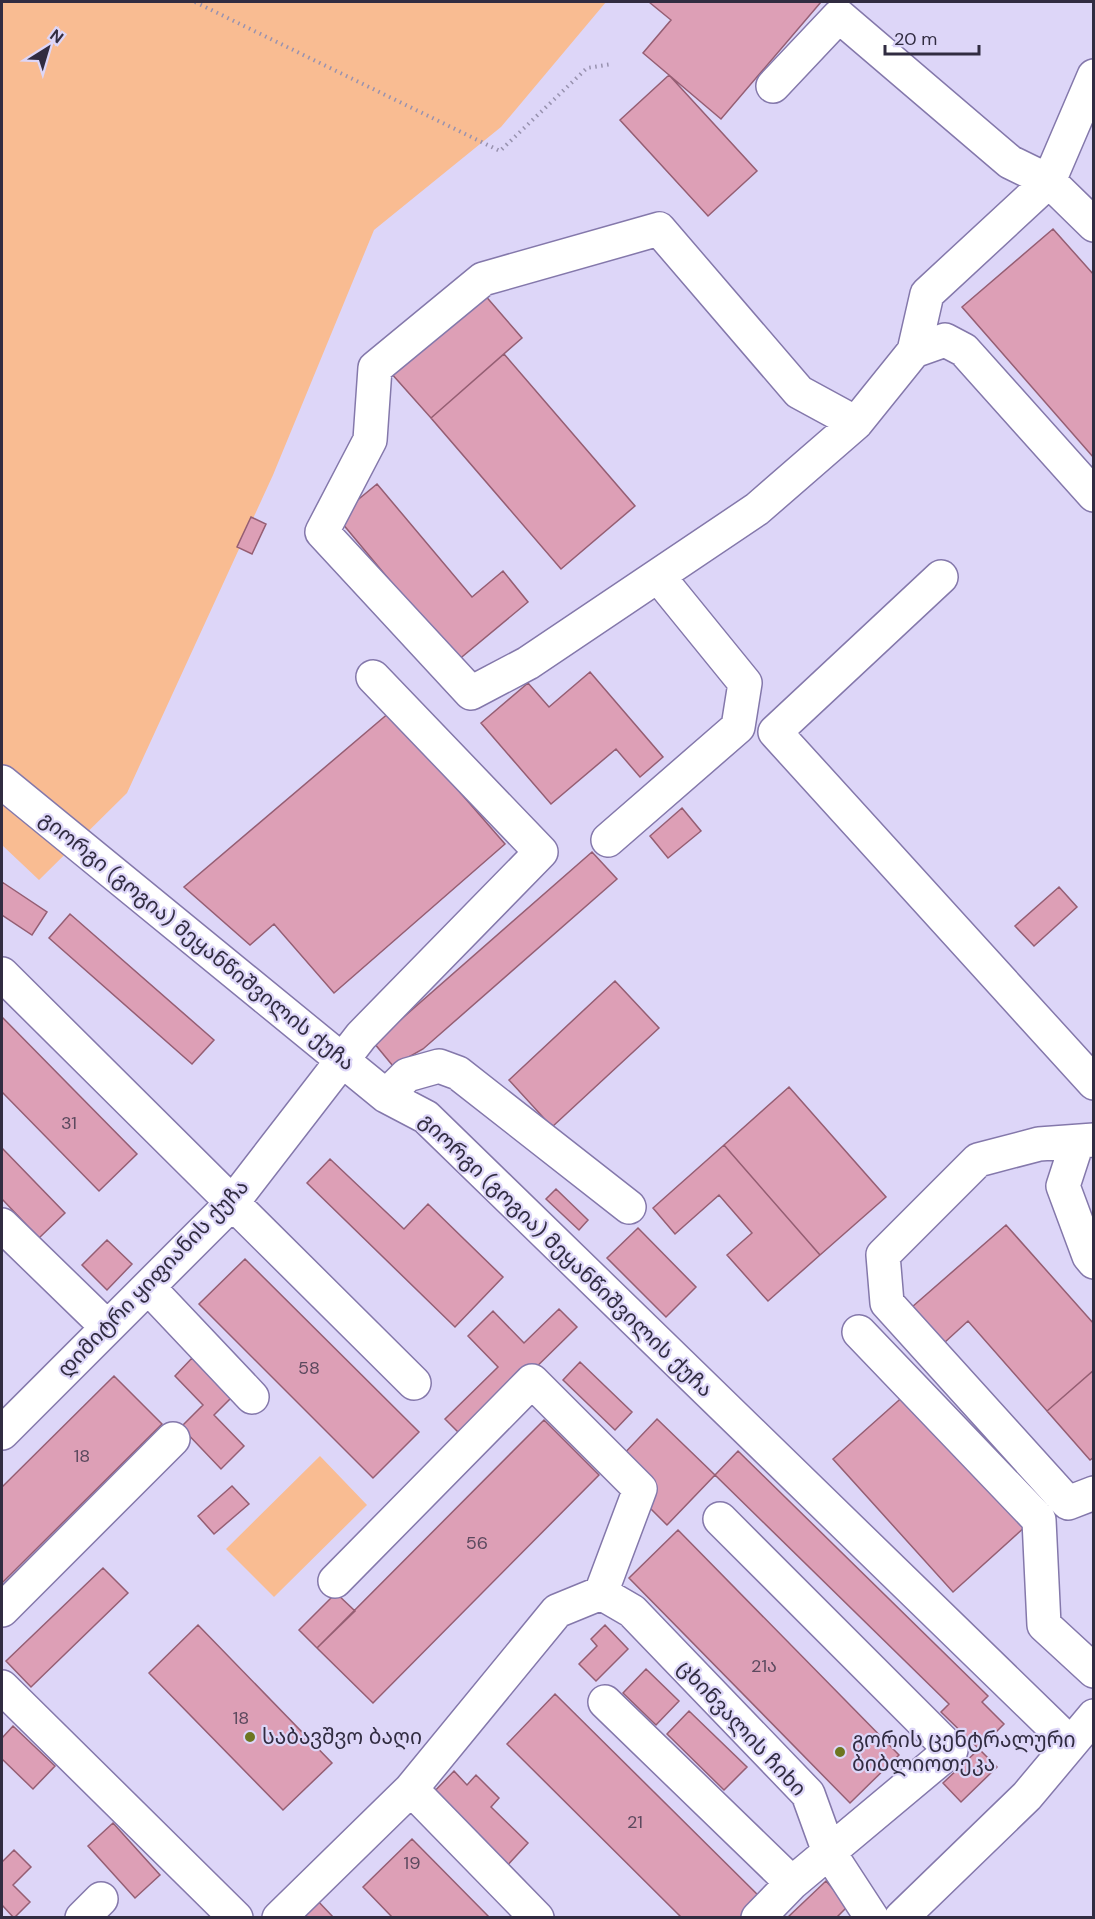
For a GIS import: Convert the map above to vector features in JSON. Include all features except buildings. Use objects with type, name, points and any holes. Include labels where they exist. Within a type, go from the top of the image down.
[{"type":"street","points":[[774,86],[839,16],[1010,162],[1049,181],[1094,225]]},
{"type":"street","points":[[856,423],[799,392],[660,229],[483,279],[375,368],[370,440],[322,532],[471,693],[528,663],[757,509],[856,423],[914,351],[927,294],[1049,181],[1094,76]]},
{"type":"street","points":[[914,351],[945,340],[964,350],[1094,495]]},
{"type":"street","points":[[608,840],[738,727],[745,683],[658,576]]},
{"type":"street","points":[[941,577],[775,732],[1094,1083]]},
{"type":"street","name":"დიმიტრი ყიფიანის ქუჩა","points":[[2,1433],[232,1203],[361,1036],[541,852],[373,677]]},
{"type":"street","name":"გიორგი (გოგია) მეყანწიშვილის ქუჩა","points":[[2,782],[386,1096],[426,1117],[1082,1746]]},
{"type":"street","points":[[2,974],[414,1383]]},
{"type":"street","points":[[386,1096],[407,1075],[439,1066],[458,1073],[629,1207]]},
{"type":"street","points":[[1094,1262],[1089,1256],[1063,1186],[1085,1142],[1039,1144],[978,1160],[883,1255],[887,1303],[1068,1503],[1094,1493]]},
{"type":"street","points":[[2,1226],[107,1327]]},
{"type":"street","points":[[148,1287],[252,1397]]},
{"type":"street","points":[[859,1332],[1039,1520],[1044,1625],[1094,1671]]},
{"type":"street","points":[[279,1917],[411,1789],[557,1611],[601,1593],[640,1490],[532,1381],[334,1581]]},
{"type":"street","points":[[2,1610],[173,1438]]},
{"type":"street","points":[[720,1519],[951,1750],[792,1883],[758,1917]]},
{"type":"street","name":"ცხინვალის ჩიხი","points":[[601,1593],[632,1611],[808,1794],[829,1852],[872,1917]]},
{"type":"street","points":[[2,1687],[236,1917]]},
{"type":"street","points":[[605,1702],[792,1883]]},
{"type":"street","points":[[901,1917],[1082,1746],[1094,1716]]},
{"type":"street","points":[[411,1789],[537,1917]]},
{"type":"path","points":[[195,2],[500,151],[587,68],[612,64]]},
{"type":"shaded area","points":[[2,2],[606,2],[501,127],[374,230],[273,475],[127,793],[39,880],[2,845]]},
{"type":"shaded area","points":[[320,1456],[367,1505],[274,1597],[226,1549]]},
{"type":"place","name":"საბავშვო ბაღი","points":[[250,1737]]},
{"type":"place","name":"გორის ცენტრალური ბიბლიოთეკა","points":[[840,1752]]}]
